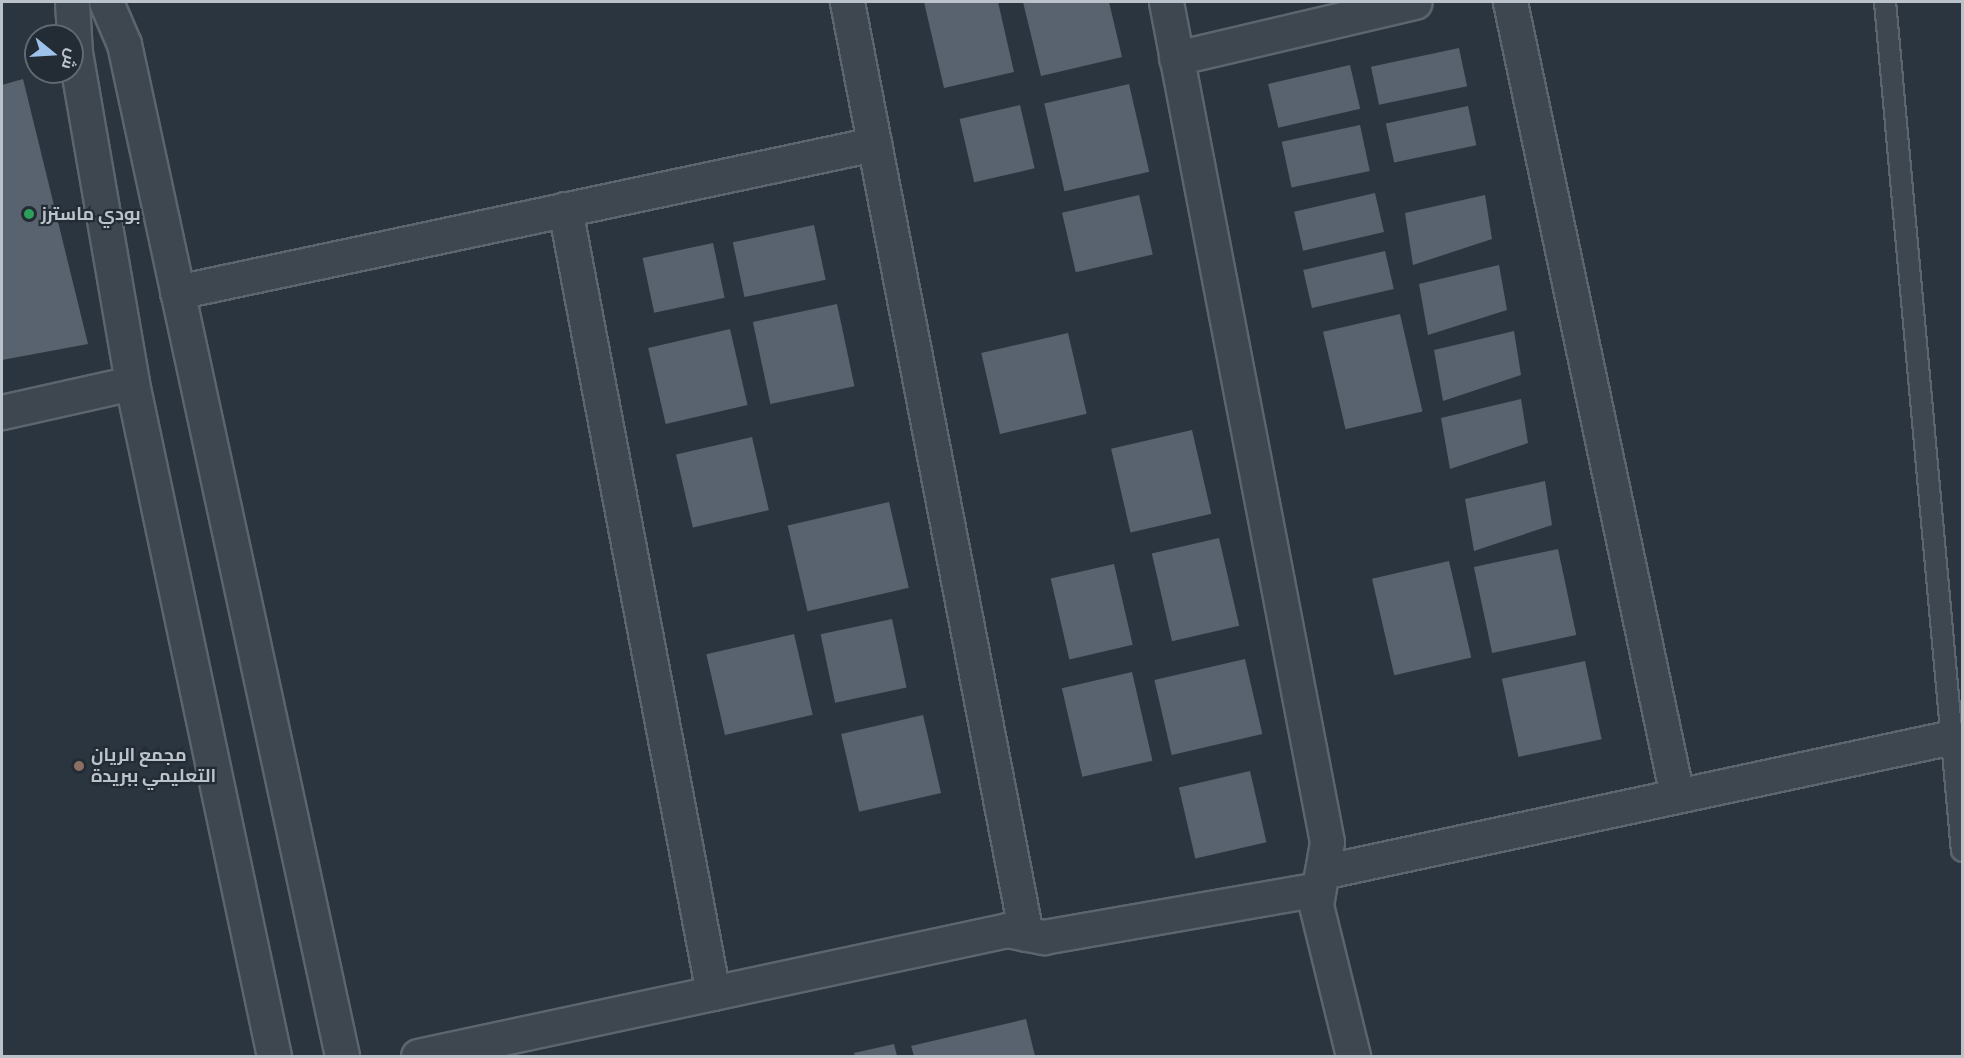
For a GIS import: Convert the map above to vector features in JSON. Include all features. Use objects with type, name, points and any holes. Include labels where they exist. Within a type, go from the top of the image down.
[{"type":"street","points":[[72,2],[75,52],[132,383],[274,1056]]},
{"type":"street","points":[[106,2],[124,44],[342,1056]]},
{"type":"street","points":[[847,2],[1026,934]]},
{"type":"street","points":[[1166,2],[1327,842],[1316,905],[1353,1056]]},
{"type":"street","points":[[1176,58],[1415,2]]},
{"type":"street","points":[[1510,2],[1677,796]]},
{"type":"street","points":[[177,292],[874,144]]},
{"type":"street","points":[[565,210],[713,993]]},
{"type":"street","points":[[2,412],[132,383]]},
{"type":"street","points":[[417,1056],[1007,930],[1044,937],[1320,881],[1677,796],[1952,737]]},
{"type":"lane","points":[[1885,2],[1962,851]]},
{"type":"building","points":[[924,2],[998,2],[1014,72],[944,88]]},
{"type":"building","points":[[1023,2],[1109,2],[1122,57],[1041,76]]},
{"type":"building","points":[[1459,48],[1467,86],[1379,105],[1371,67]]},
{"type":"building","points":[[1350,65],[1360,109],[1278,128],[1268,84]]},
{"type":"building","name":"بودي ماسترز","points":[[23,79],[88,344],[2,360],[2,85]]},
{"type":"building","points":[[1129,84],[1149,172],[1064,191],[1044,104]]},
{"type":"building","points":[[1020,105],[1035,168],[974,182],[960,119]]},
{"type":"building","points":[[1468,106],[1476,145],[1394,163],[1386,123]]},
{"type":"building","points":[[1360,125],[1370,171],[1292,188],[1282,142]]},
{"type":"building","points":[[1375,193],[1384,232],[1303,251],[1294,212]]},
{"type":"building","points":[[1139,195],[1153,254],[1076,272],[1062,213]]},
{"type":"building","points":[[1485,195],[1492,239],[1413,265],[1405,213]]},
{"type":"building","points":[[814,225],[826,280],[744,297],[733,242]]},
{"type":"building","points":[[713,243],[725,298],[654,313],[643,258]]},
{"type":"building","points":[[1385,251],[1394,289],[1312,308],[1303,270]]},
{"type":"building","points":[[1499,265],[1507,310],[1428,335],[1419,284]]},
{"type":"building","points":[[837,304],[854,386],[770,404],[753,322]]},
{"type":"building","points":[[1400,314],[1422,411],[1346,429],[1323,332]]},
{"type":"building","points":[[730,329],[748,405],[666,424],[648,348]]},
{"type":"building","points":[[1514,331],[1521,375],[1443,401],[1434,350]]},
{"type":"building","points":[[1068,333],[1087,414],[1000,434],[981,353]]},
{"type":"building","points":[[1521,399],[1528,443],[1450,469],[1441,418]]},
{"type":"building","points":[[1192,430],[1211,514],[1130,532],[1111,449]]},
{"type":"building","points":[[752,437],[769,510],[693,528],[676,455]]},
{"type":"building","points":[[1545,481],[1552,525],[1474,551],[1465,499]]},
{"type":"building","points":[[889,502],[909,588],[807,611],[788,525]]},
{"type":"building","points":[[1219,538],[1239,626],[1172,641],[1152,554]]},
{"type":"building","points":[[1558,549],[1576,635],[1492,653],[1474,567]]},
{"type":"building","points":[[1449,561],[1471,657],[1394,675],[1372,579]]},
{"type":"building","points":[[1114,564],[1133,645],[1069,659],[1051,579]]},
{"type":"building","points":[[892,619],[907,687],[835,703],[821,634]]},
{"type":"building","points":[[794,634],[813,715],[725,735],[706,654]]},
{"type":"building","points":[[1245,659],[1262,734],[1172,755],[1154,680]]},
{"type":"building","points":[[1585,661],[1602,739],[1518,757],[1502,679]]},
{"type":"building","points":[[1132,672],[1152,761],[1082,777],[1062,688]]},
{"type":"building","points":[[923,715],[941,793],[859,812],[841,734]]},
{"type":"building","points":[[1250,771],[1266,842],[1195,859],[1179,787]]},
{"type":"building","points":[[1026,1019],[1035,1056],[914,1056],[911,1046]]},
{"type":"building","points":[[894,1044],[897,1056],[855,1056],[854,1053]]},
{"type":"place","name":"بودي ماسترز","points":[[29,214]]},
{"type":"place","name":"مجمع الريان التعليمي ببريدة","points":[[79,766]]}]
